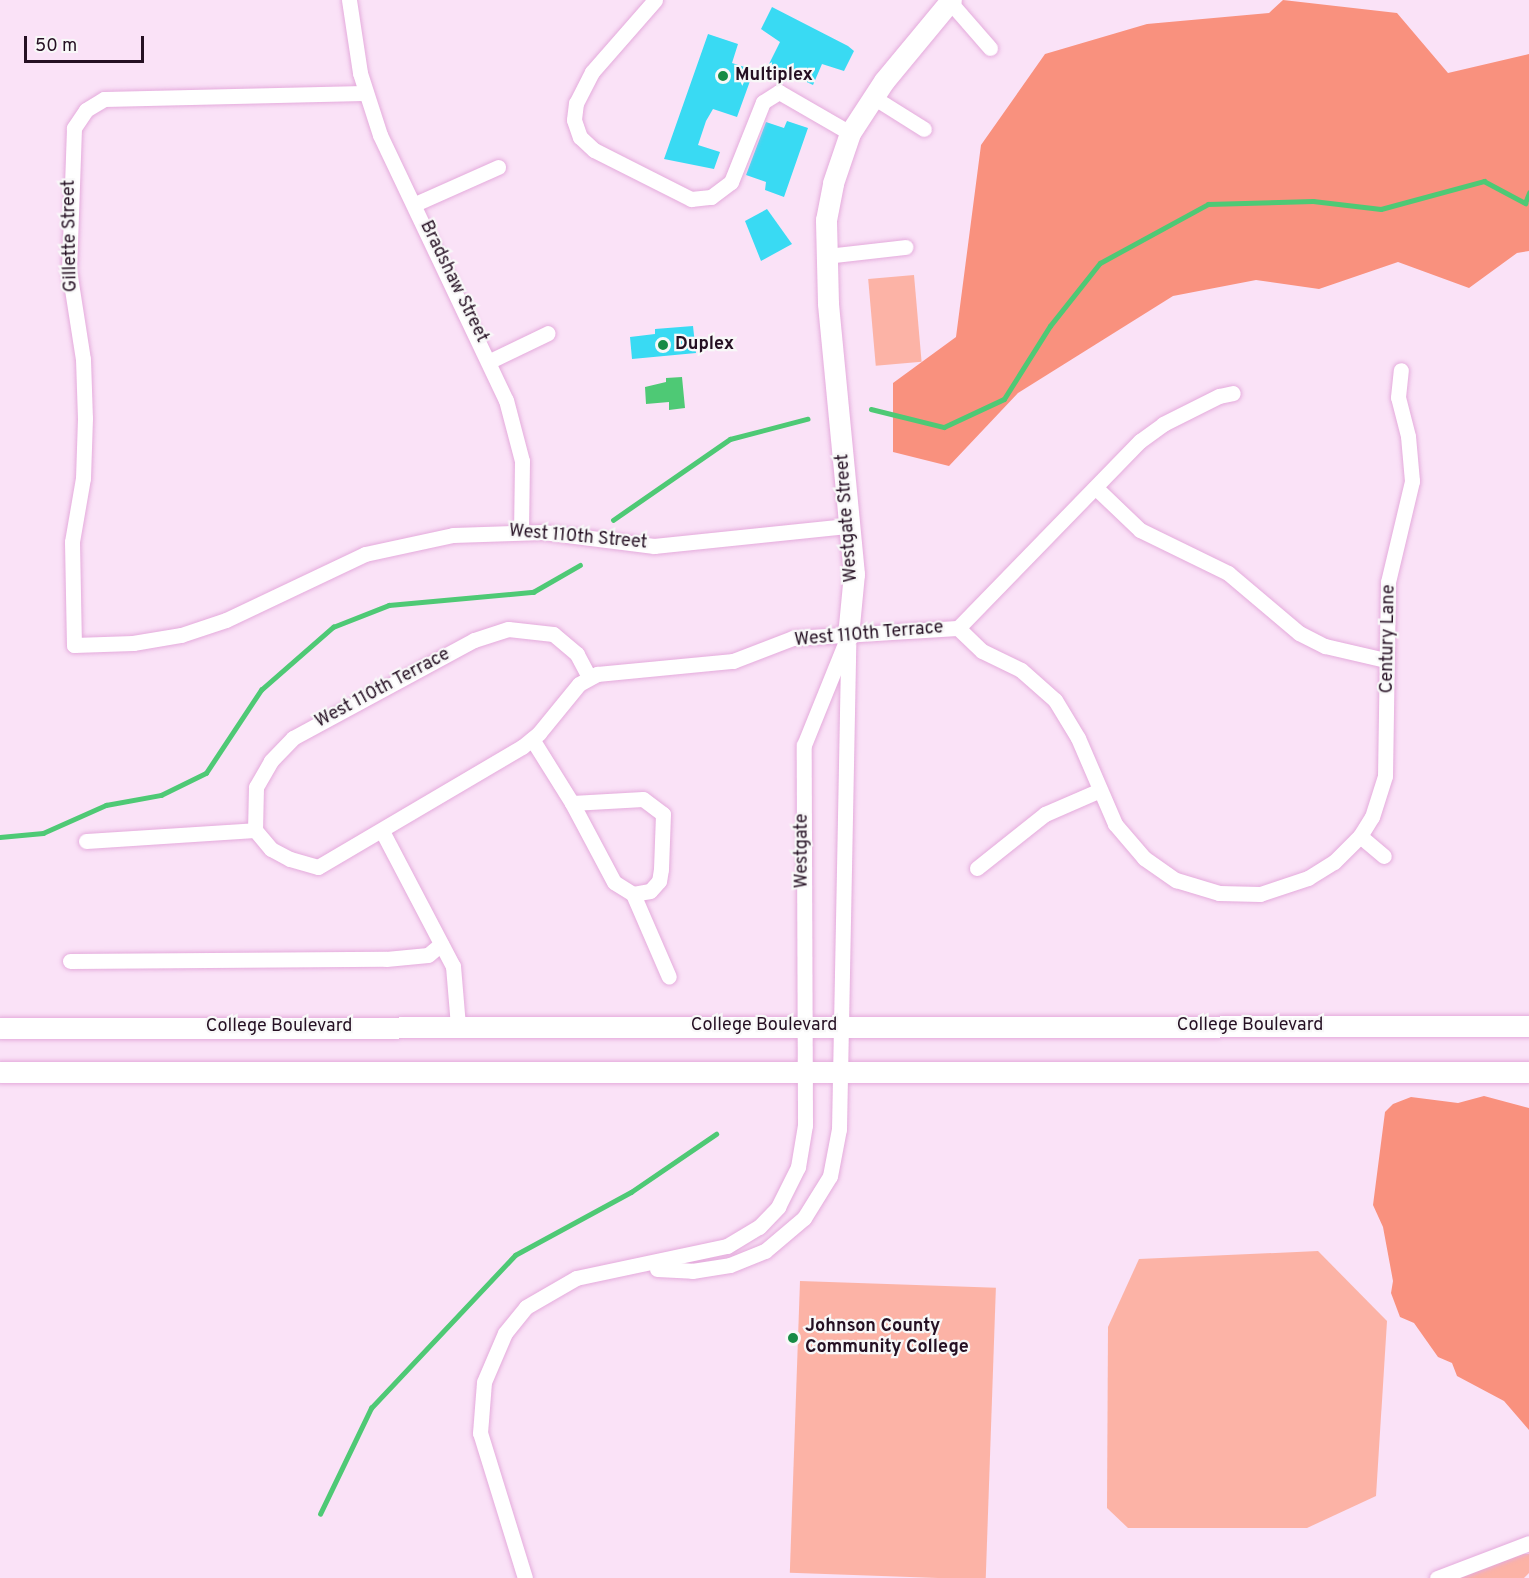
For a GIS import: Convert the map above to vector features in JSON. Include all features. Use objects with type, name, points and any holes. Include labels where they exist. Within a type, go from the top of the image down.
[{"type":"main road","name":"Westgate Street","points":[[848,636],[854,574],[826,256],[826,220],[833,183],[850,133],[873,97],[951,1]]},
{"type":"main road","name":"College Boulevard","points":[[0,1028],[1529,1026]]},
{"type":"main road","points":[[0,1072],[840,1074],[1529,1072]]},
{"type":"street","name":"Bradshaw Street","points":[[349,0],[364,93],[380,135],[490,361],[517,433],[522,461],[521,531]]},
{"type":"street","points":[[655,0],[592,72],[576,104],[574,120],[580,137],[594,150],[692,199],[711,197],[731,182],[763,102],[779,92],[850,133]]},
{"type":"street","points":[[951,1],[990,48]]},
{"type":"street","name":"Gillette Street","points":[[74,645],[72,542],[83,478],[85,418],[83,358],[69,270],[74,128],[86,110],[104,99],[364,93]]},
{"type":"street","points":[[873,97],[924,129]]},
{"type":"street","name":"Bradshaw Street","points":[[415,204],[498,167]]},
{"type":"street","points":[[826,256],[905,247]]},
{"type":"street","name":"Bradshaw Street","points":[[490,361],[548,333]]},
{"type":"street","name":"Century Lane","points":[[958,628],[982,651],[1021,670],[1055,700],[1078,738],[1098,791],[1115,825],[1144,858],[1176,880],[1219,893],[1260,894],[1300,882],[1334,862],[1360,836],[1372,817],[1385,776],[1384,660],[1388,582],[1412,480],[1408,436],[1398,397],[1401,369]]},
{"type":"street","name":"West 110th Terrace","points":[[255,830],[256,787],[271,761],[293,738],[474,640],[508,629],[553,634],[578,654],[589,677],[619,670],[733,662],[793,638],[958,628],[1140,441],[1162,424],[1219,396],[1233,393]]},
{"type":"street","points":[[1096,488],[1140,530],[1228,573],[1299,633],[1325,646],[1384,660]]},
{"type":"street","name":"West 110th Street","points":[[74,645],[114,645],[181,635],[226,620],[320,573],[406,543],[453,535],[521,531],[654,546],[849,526]]},
{"type":"street","name":"Westgate Street","points":[[639,1268],[692,1271],[730,1265],[765,1251],[786,1237],[819,1199],[830,1176],[839,1129],[848,636]]},
{"type":"street","name":"Westgate","points":[[639,1268],[727,1246],[759,1227],[778,1207],[790,1187],[804,1147],[804,745],[848,636]]},
{"type":"street","points":[[86,840],[255,830],[272,849],[290,860],[318,867],[382,831],[532,739],[589,677]]},
{"type":"street","points":[[532,739],[572,803],[614,882],[633,894],[669,977]]},
{"type":"street","points":[[977,868],[1045,814],[1098,791]]},
{"type":"street","points":[[572,803],[643,799],[663,814],[659,881],[650,891],[633,894]]},
{"type":"street","points":[[382,831],[453,966],[458,1026]]},
{"type":"street","points":[[1360,836],[1384,856]]},
{"type":"street","points":[[70,961],[386,959],[428,955],[441,944]]},
{"type":"street","points":[[525,1578],[480,1433],[480,1408],[491,1358],[505,1333],[526,1308],[550,1290],[576,1278],[639,1268]]},
{"type":"street","points":[[1437,1578],[1529,1544]]},
{"type":"shaded area","points":[[1283,0],[1397,13],[1448,73],[1529,54],[1529,251],[1517,253],[1469,288],[1398,262],[1319,289],[1256,280],[1173,296],[1018,393],[949,466],[893,452],[893,383],[956,337],[981,145],[1045,54],[1147,24],[1269,13]]},
{"type":"shaded area","points":[[914,275],[922,362],[876,366],[868,279]]},
{"type":"shaded area","points":[[682,377],[685,408],[669,410],[669,402],[646,404],[645,387],[666,382],[666,378]]},
{"type":"shaded area","points":[[1484,1096],[1529,1108],[1529,1430],[1504,1401],[1457,1376],[1452,1363],[1438,1357],[1414,1323],[1400,1317],[1391,1293],[1393,1281],[1383,1227],[1373,1205],[1385,1112],[1393,1104],[1411,1097],[1458,1103]]},
{"type":"shaded area","points":[[1318,1251],[1387,1321],[1376,1496],[1307,1528],[1128,1528],[1107,1508],[1108,1327],[1139,1259]]},
{"type":"shaded area","points":[[800,1281],[996,1288],[986,1578],[790,1573]]},
{"type":"shaded area","points":[[1522,1554],[1529,1554],[1529,1573],[1524,1578],[1457,1578]]},
{"type":"building","points":[[772,7],[854,51],[844,71],[822,64],[813,85],[769,64],[780,42],[761,29]]},
{"type":"building","name":"Multiplex","points":[[708,34],[738,44],[732,63],[754,70],[737,117],[713,109],[706,121],[698,145],[720,152],[714,169],[664,159]]},
{"type":"building","points":[[787,121],[808,128],[784,197],[765,190],[766,182],[746,175],[766,122],[784,128]]},
{"type":"building","points":[[767,209],[792,244],[761,261],[745,221]]},
{"type":"building","name":"Duplex","points":[[693,326],[696,353],[632,359],[630,337],[655,334],[655,329]]},
{"type":"waterway","points":[[871,409],[944,427],[1004,399],[1050,326],[1100,263],[1208,204],[1313,201],[1381,209],[1484,181],[1525,203],[1529,193]]},
{"type":"waterway","points":[[613,520],[730,439],[807,419]]},
{"type":"waterway","points":[[0,837],[43,833],[106,805],[161,795],[206,773],[261,690],[333,627],[389,605],[533,592],[580,565]]},
{"type":"waterway","points":[[320,1514],[371,1408],[515,1255],[631,1192],[716,1134]]},
{"type":"place","name":"Multiplex","points":[[723,76]]},
{"type":"place","name":"Duplex","points":[[663,345]]},
{"type":"place","name":"Johnson County Community College","points":[[793,1338]]}]
